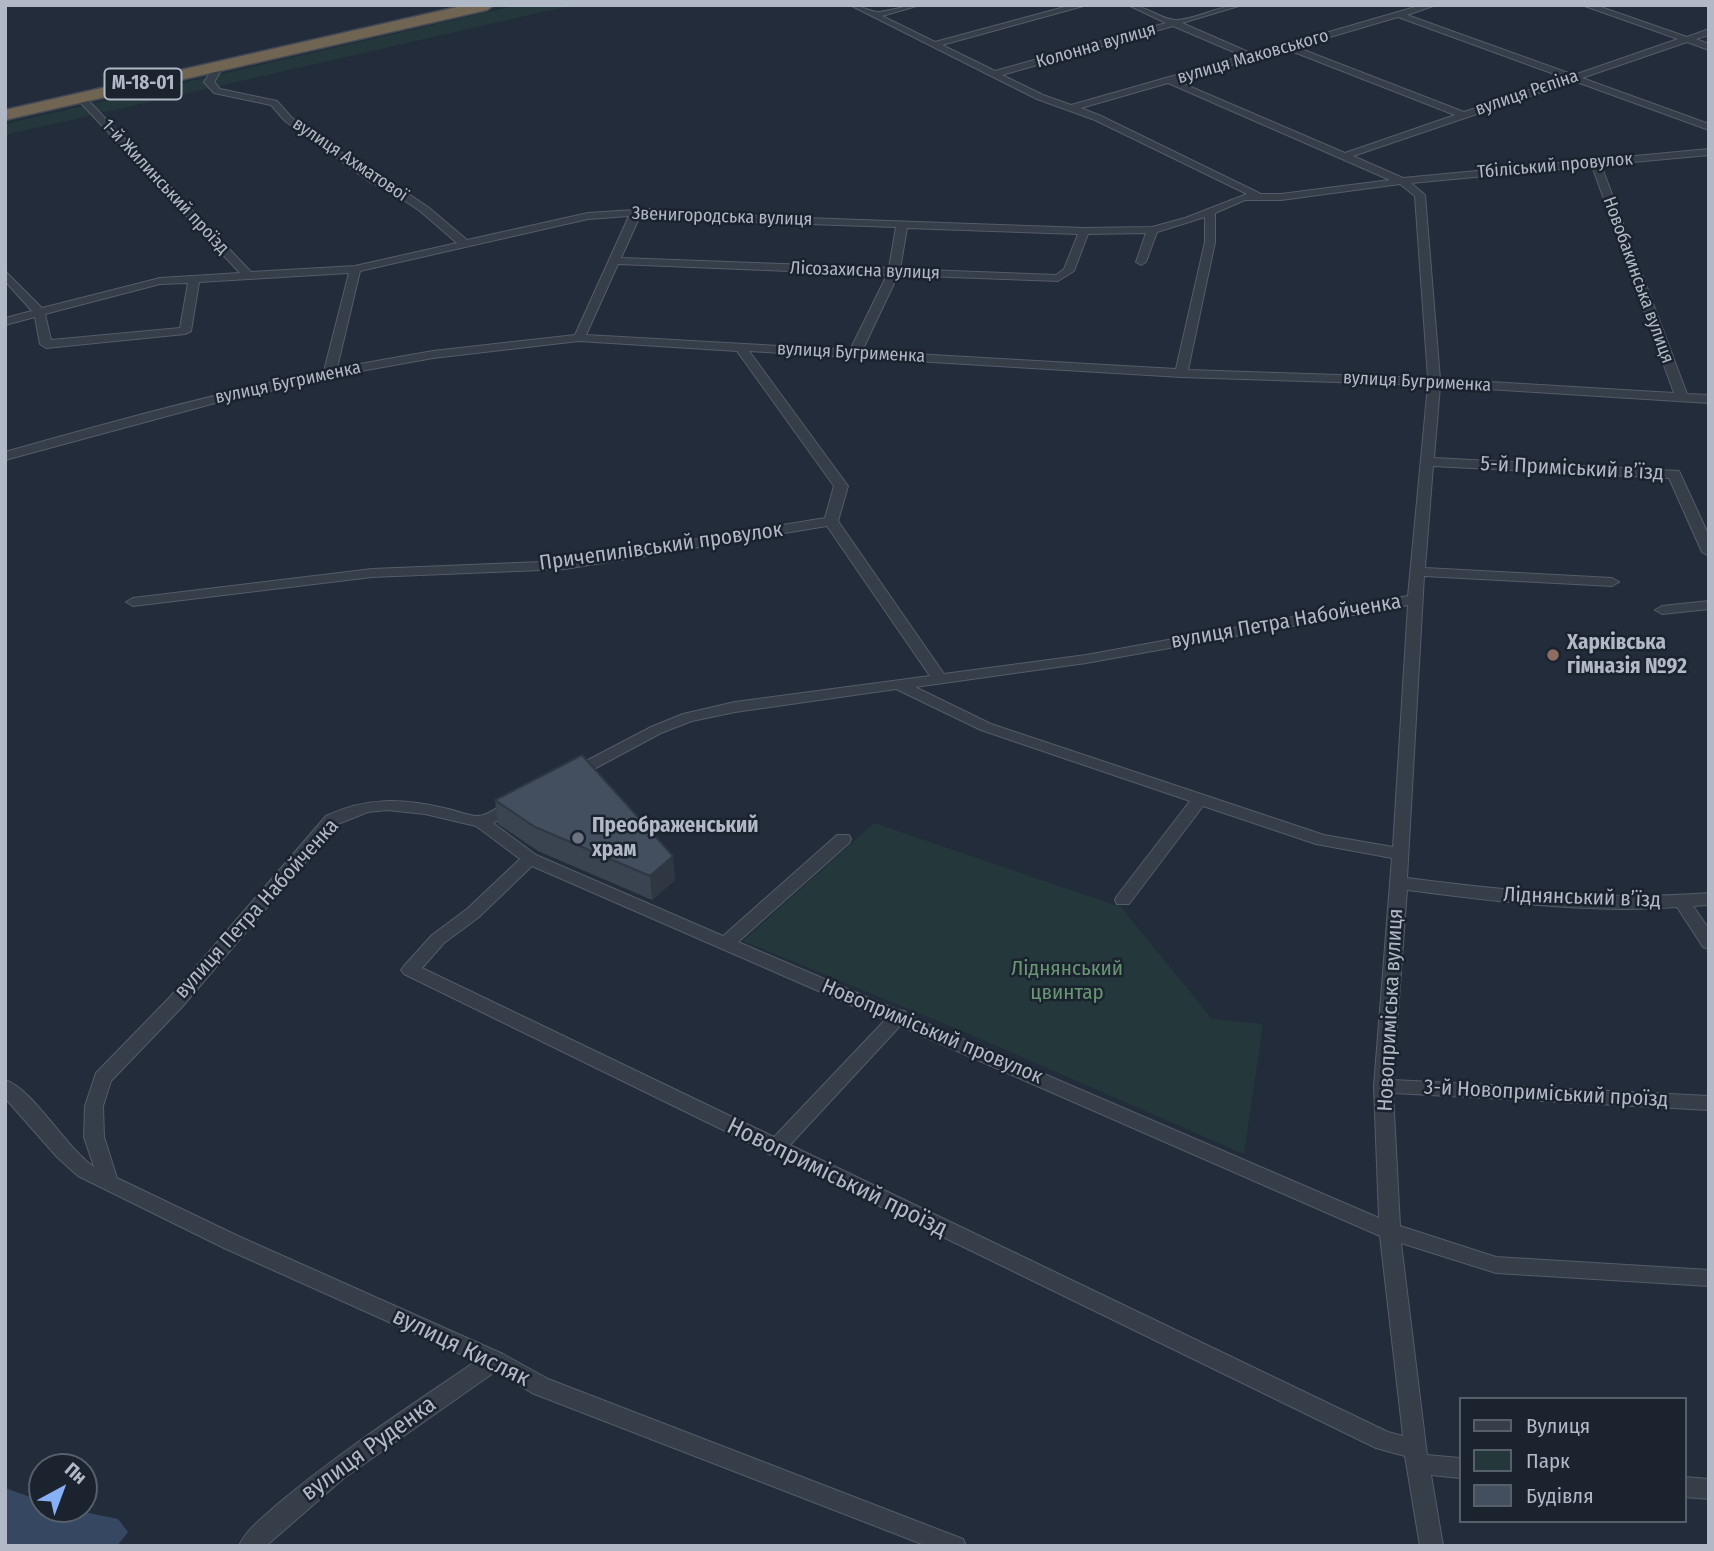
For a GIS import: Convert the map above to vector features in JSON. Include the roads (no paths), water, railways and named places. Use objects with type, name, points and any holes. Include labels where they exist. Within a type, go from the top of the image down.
[{"type":"highway","name":"М-18-01","points":[[5,115],[487,5]]},
{"type":"street","points":[[854,5],[994,75],[1098,118],[1261,197]]},
{"type":"street","points":[[874,15],[916,5]]},
{"type":"street","points":[[936,44],[1083,5]]},
{"type":"street","points":[[1132,5],[1253,57]]},
{"type":"street","name":"Колонна вулиця","points":[[994,75],[1238,5]]},
{"type":"street","name":"вулиця Маковського","points":[[1072,108],[1432,5]]},
{"type":"street","points":[[1586,5],[1709,47]]},
{"type":"street","points":[[1399,15],[1709,127]]},
{"type":"street","name":"вулиця Рєпіна","points":[[1345,156],[1709,32]]},
{"type":"street","points":[[1288,47],[1462,115]]},
{"type":"street","name":"вулиця Ахматової","points":[[219,66],[209,82],[217,91],[274,103],[288,119],[374,180],[424,209],[464,244]]},
{"type":"street","points":[[1170,81],[1402,181]]},
{"type":"street","name":"1-й Жилинський проїзд","points":[[81,98],[249,276]]},
{"type":"street","name":"Тбіліський провулок","points":[[1402,181],[1709,152]]},
{"type":"street","name":"Новобакинська вулиця","points":[[1595,162],[1682,398]]},
{"type":"street","name":"Звенигородська вулиця","points":[[5,322],[160,281],[355,269],[588,216],[636,213],[1084,231],[1152,230],[1243,197],[1402,181]]},
{"type":"street","name":"вулиця Петра Набойченка","points":[[558,782],[656,730],[688,717],[735,707],[1086,659],[1415,598],[1434,382],[1420,195],[1402,181]]},
{"type":"street","points":[[1181,373],[1210,242],[1210,211]]},
{"type":"street","points":[[579,338],[636,213]]},
{"type":"street","points":[[855,353],[894,272],[902,224]]},
{"type":"street","points":[[1141,262],[1152,230]]},
{"type":"street","name":"Лісозахисна вулиця","points":[[616,261],[1058,278],[1069,271],[1084,231]]},
{"type":"street","points":[[330,372],[355,269]]},
{"type":"street","points":[[5,274],[40,311],[46,344],[186,331],[194,280]]},
{"type":"street","name":"вулиця Бугрименка","points":[[5,456],[128,420],[330,372],[439,352],[579,338],[1181,373],[1434,382],[1709,399]]},
{"type":"street","points":[[741,348],[841,486],[831,521],[940,679]]},
{"type":"street","name":"5-й Приміський в’їзд","points":[[1427,462],[1674,474],[1709,552]]},
{"type":"street","name":"Причепилівський провулок","points":[[133,602],[372,573],[565,565],[831,521]]},
{"type":"street","points":[[1418,572],[1612,582]]},
{"type":"street","name":"Новоприміська вулиця","points":[[1415,598],[1401,854],[1383,1086],[1390,1231],[1417,1456],[1432,1546]]},
{"type":"street","points":[[1662,610],[1709,605]]},
{"type":"street","points":[[899,685],[986,727],[1322,840],[1401,854]]},
{"type":"street","points":[[481,822],[525,799]]},
{"type":"street","points":[[1123,900],[1200,799]]},
{"type":"street","name":"вулиця Петра Набойченка","points":[[109,1183],[94,1137],[94,1106],[103,1077],[176,1002],[332,820],[343,813],[387,803],[481,822]]},
{"type":"street","name":"Новоприміський провулок","points":[[481,822],[530,859],[724,944],[899,1016],[1390,1231],[1496,1265],[1709,1278]]},
{"type":"street","points":[[724,944],[843,839]]},
{"type":"street","name":"Новоприміський проїзд","points":[[530,859],[473,913],[438,939],[410,970],[775,1149],[1384,1441],[1417,1456],[1458,1467]]},
{"type":"street","name":"Ліднянський в’їзд","points":[[1399,883],[1543,901],[1682,902],[1709,899]]},
{"type":"street","name":"Ліднянський в’їзд","points":[[1682,902],[1709,943]]},
{"type":"street","points":[[775,1149],[899,1016]]},
{"type":"street","name":"3-й Новоприміський проїзд","points":[[1383,1086],[1709,1103]]},
{"type":"street","name":"вулиця Кисляк","points":[[5,1087],[22,1102],[64,1156],[109,1183],[231,1242],[495,1360],[540,1386],[955,1546]]},
{"type":"street","name":"вулиця Руденка","points":[[250,1546],[279,1516],[398,1426],[495,1360]]},
{"type":"street","points":[[1686,1487],[1709,1489]]},
{"type":"water","points":[[5,1488],[28,1496],[28,1523],[98,1523],[98,1515],[118,1519],[128,1532],[117,1546],[14,1546],[5,1543]]},
{"type":"place","name":"Харківська гімназія №92","points":[[1553,655]]},
{"type":"place","name":"Преображенський храм","points":[[578,838]]},
{"type":"park label","name":"Ліднянський цвинтар","points":[[1067,981]]}]
